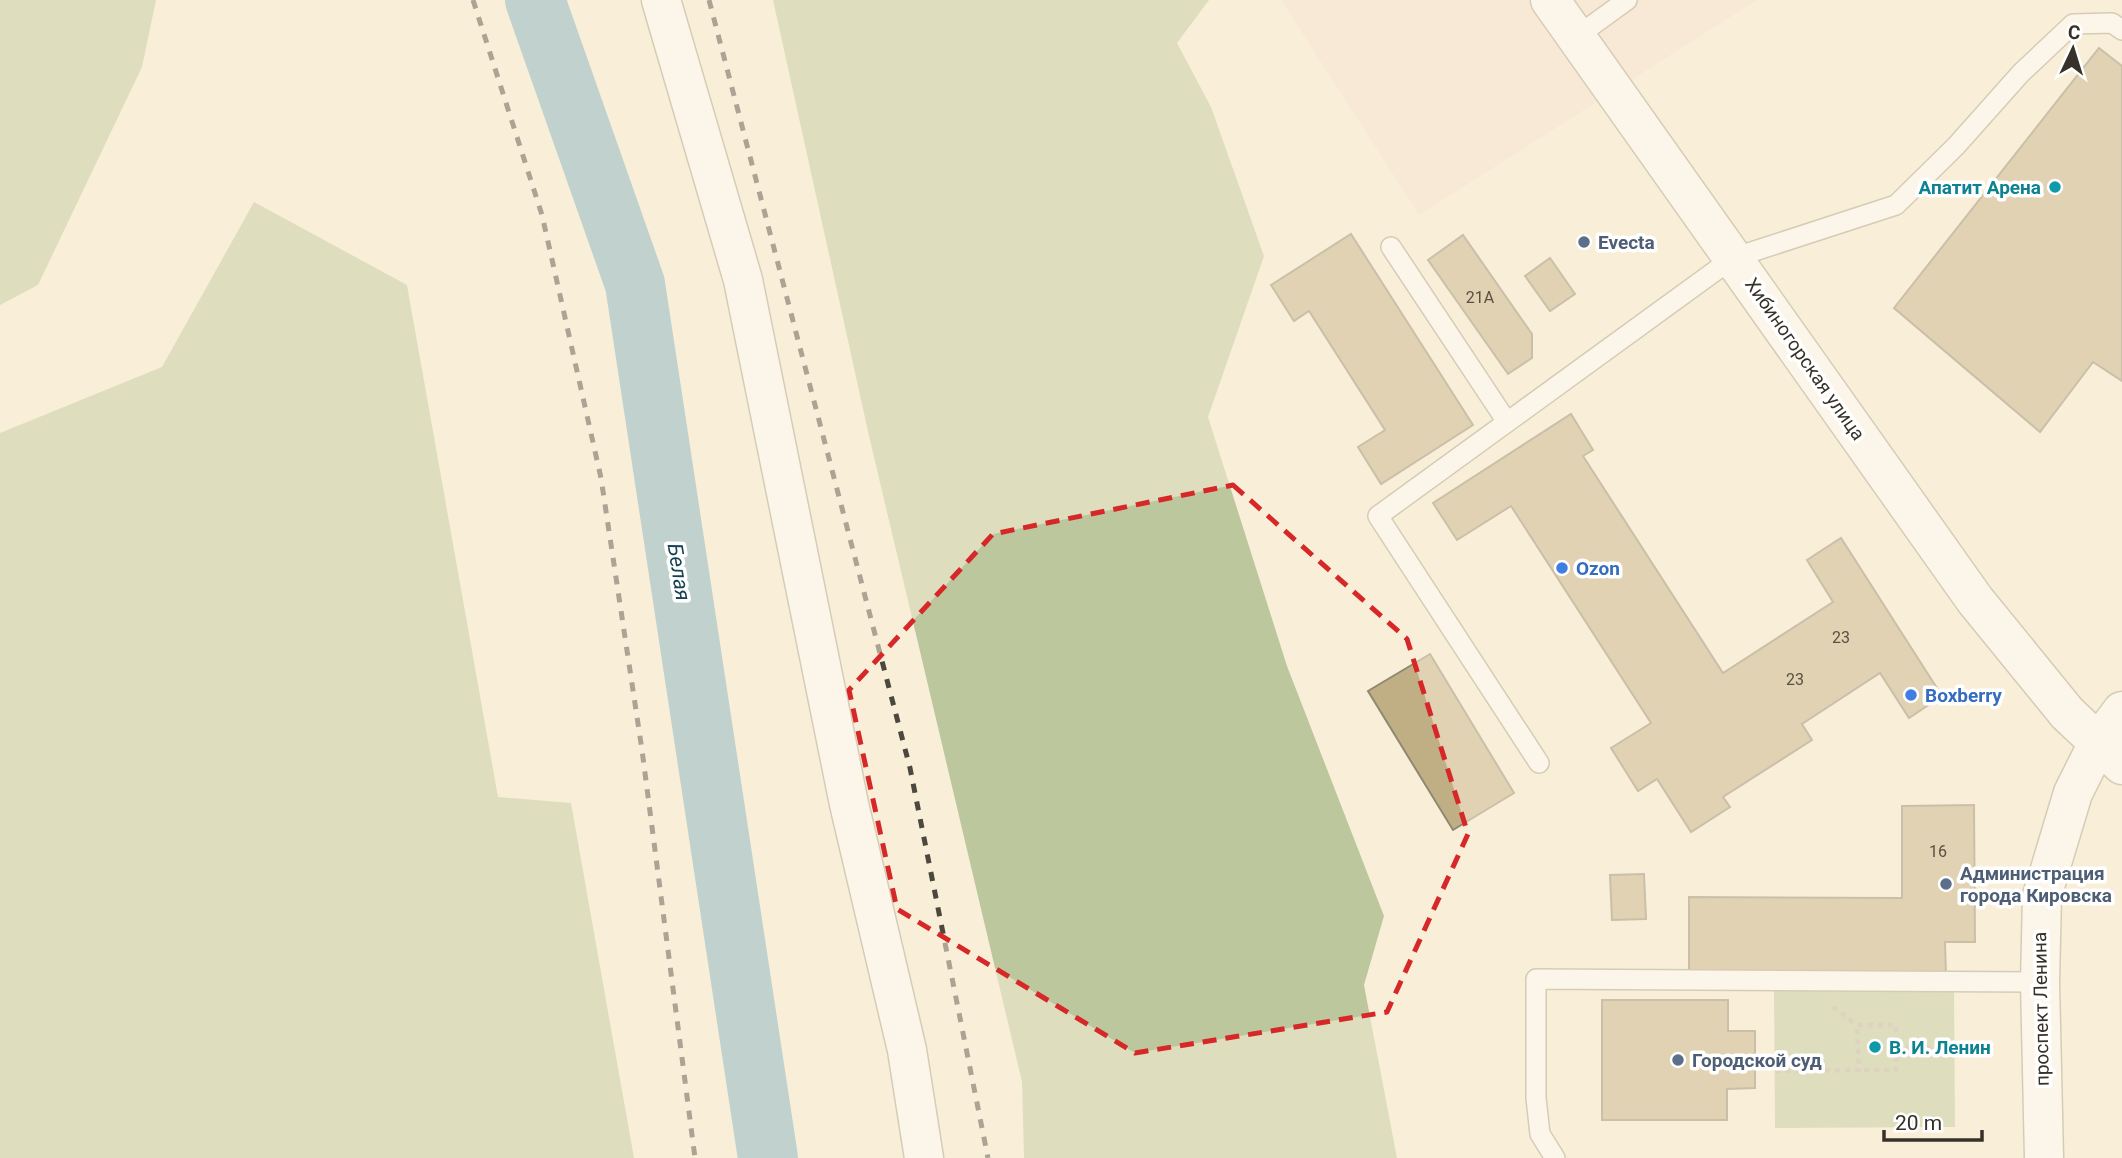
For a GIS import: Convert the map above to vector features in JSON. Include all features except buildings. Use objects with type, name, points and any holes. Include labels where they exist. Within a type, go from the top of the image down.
[{"type":"street","points":[[661,0],[743,279],[849,804],[906,1051],[924,1158]]},
{"type":"street","name":"Хибиногорская улица","points":[[1550,0],[1975,600],[2067,713],[2110,754]]},
{"type":"street","name":"проспект Ленина","points":[[2044,1158],[2040,982],[2042,896],[2073,793],[2110,754],[2122,711]]},
{"type":"lane","points":[[1576,37],[1628,0]]},
{"type":"lane","points":[[1539,763],[1378,516],[1733,258],[1896,205],[1956,146],[2021,73],[2073,24],[2112,23],[2122,30]]},
{"type":"lane","points":[[1391,247],[1507,422]]},
{"type":"lane","points":[[1555,1158],[1540,1134],[1536,1098],[1536,979],[2040,982]]},
{"type":"path","points":[[1775,1071],[1858,1070],[1896,1069],[1896,1025],[1857,1025],[1858,1070]]},
{"type":"path","points":[[1896,1048],[1976,1048]]},
{"type":"highlighted area","points":[[1233,485],[1407,639],[1468,834],[1387,1012],[1135,1053],[897,909],[849,690],[993,534]]},
{"type":"shaded area","points":[[1281,0],[1757,0],[1419,215]]},
{"type":"green space","points":[[0,0],[156,0],[142,67],[38,285],[0,305]]},
{"type":"green space","points":[[773,0],[1209,0],[1177,43],[1211,107],[1264,256],[1208,417],[1287,666],[1384,916],[1364,985],[1397,1158],[1024,1158],[1022,1082],[869,436]]},
{"type":"green space","points":[[254,202],[407,285],[498,797],[571,803],[634,1158],[0,1158],[0,433],[162,367]]},
{"type":"green space","points":[[1954,985],[1955,1127],[1775,1128],[1774,987]]},
{"type":"waterway","name":"Белая","points":[[535,0],[635,284],[768,1158]]},
{"type":"railway","points":[[473,0],[542,215],[601,478],[642,750],[695,1158]]},
{"type":"railway","points":[[709,0],[910,768],[988,1158]]},
{"type":"place","name":"Апатит Арена","points":[[2055,187]]},
{"type":"place","name":"Evecta","points":[[1584,242]]},
{"type":"place","name":"Ozon","points":[[1562,568]]},
{"type":"place","name":"Boxberry","points":[[1911,695]]},
{"type":"place","name":"Администрация города Кировска","points":[[1946,884]]},
{"type":"place","name":"В. И. Ленин","points":[[1875,1047]]},
{"type":"place","name":"Городской суд","points":[[1678,1060]]}]
